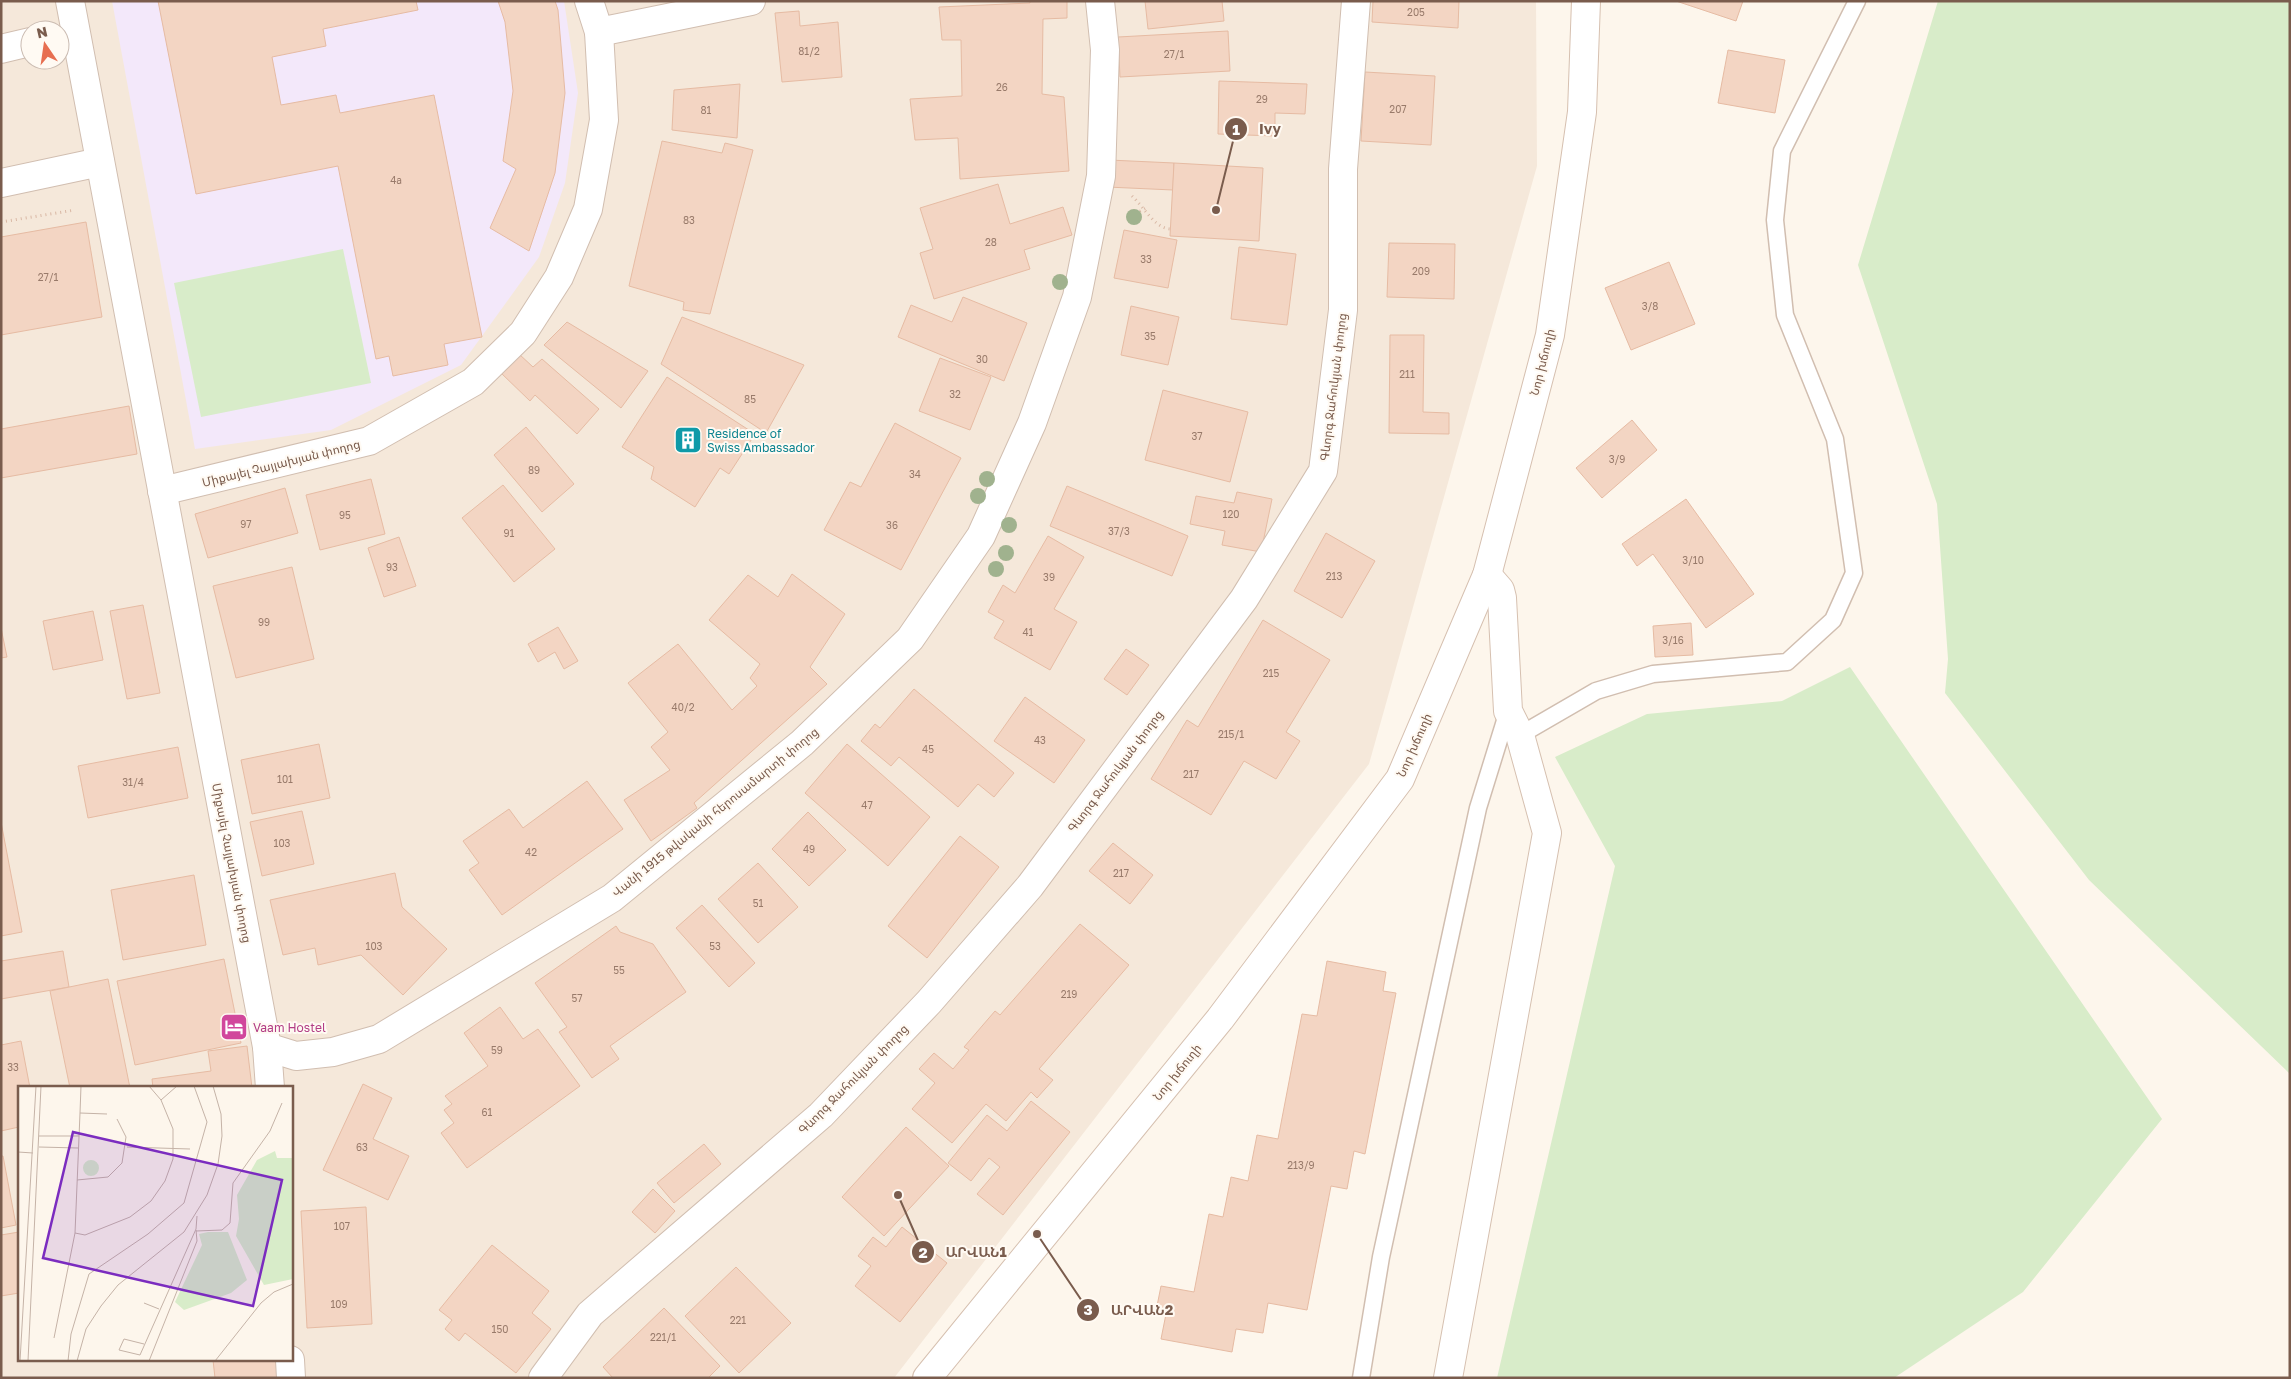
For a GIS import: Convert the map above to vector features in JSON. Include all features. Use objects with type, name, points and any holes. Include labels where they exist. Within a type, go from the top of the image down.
[{"type":"street","name":"Միքայել Չայլախյան փողոց","points":[[69,20],[70,1]]},
{"type":"street","name":"Միքայել Չայլախյան փողոց","points":[[162,491],[369,441],[473,382],[523,333],[559,277],[588,209],[604,120],[599,32],[589,1]]},
{"type":"street","points":[[599,32],[750,1]]},
{"type":"street","name":"Վանի 1915 թվականի հերոսամարտի փողոց","points":[[267,1046],[296,1056],[333,1052],[379,1039],[612,898],[802,743],[910,639],[982,536],[1032,423],[1077,297],[1101,176],[1105,50],[1100,1]]},
{"type":"street","name":"Գևորգ Ջահուկյան փողոց","points":[[542,1378],[590,1314],[821,1115],[930,1002],[1030,886],[1244,599],[1323,471],[1343,310],[1343,170],[1356,1]]},
{"type":"street","name":"Նոր խճուղի","points":[[927,1378],[1220,1019],[1400,779],[1487,575],[1550,335],[1582,112],[1586,1]]},
{"type":"street","name":"Միքայել Չայլախյան փողոց","points":[[70,42],[109,204],[267,1046],[270,1086]]},
{"type":"street","points":[[1,49],[20,44]]},
{"type":"street","points":[[1,182],[100,162]]},
{"type":"street","points":[[1448,1378],[1547,833],[1520,735],[1508,711],[1502,598],[1500,590],[1487,575]]},
{"type":"street","points":[[290,1362],[291,1378]]},
{"type":"lane","points":[[1520,735],[1596,691],[1653,674],[1787,662],[1833,620],[1854,573],[1835,439],[1785,315],[1774,220],[1782,151],[1858,1]]},
{"type":"lane","points":[[1361,1378],[1381,1256],[1478,808],[1508,711]]},
{"type":"path","points":[[1,222],[109,204]]},
{"type":"path","points":[[1131,216],[1146,208]]},
{"type":"path","points":[[1152,220],[1164,229],[1171,229]]},
{"type":"shaded area","points":[[1,1],[1536,1],[1537,166],[1369,764],[894,1378],[1,1378]]},
{"type":"shaded area","points":[[112,1],[564,1],[578,93],[565,183],[539,257],[461,365],[331,430],[195,449]]},
{"type":"green space","points":[[1938,1],[2290,1],[2290,1074],[2089,880],[1945,693],[1948,659],[1937,504],[1858,265]]},
{"type":"green space","points":[[343,249],[371,383],[201,417],[174,283]]},
{"type":"green space","points":[[1850,667],[2162,1119],[2023,1292],[1894,1378],[1497,1378],[1615,866],[1555,757],[1647,714],[1782,701]]},
{"type":"building","points":[[158,1],[416,1],[418,10],[323,29],[326,46],[272,57],[281,105],[336,95],[340,113],[434,95],[482,337],[444,344],[448,365],[393,376],[389,356],[376,359],[338,166],[196,194]]},
{"type":"building","points":[[498,1],[555,1],[558,10],[565,93],[555,173],[529,251],[490,228],[516,169],[503,161],[513,91],[505,22]]},
{"type":"building","points":[[1030,1],[1067,1],[1067,18],[1043,19],[1042,94],[1064,97],[1069,171],[960,179],[958,138],[915,140],[910,99],[962,96],[961,40],[942,40],[939,7],[1030,3]]},
{"type":"building","points":[[1145,1],[1222,1],[1224,21],[1148,29]]},
{"type":"building","points":[[1373,1],[1459,1],[1458,28],[1372,22]]},
{"type":"building","points":[[1676,1],[1743,1],[1736,21]]},
{"type":"building","points":[[799,11],[800,26],[838,22],[842,77],[782,82],[775,13]]},
{"type":"building","points":[[1228,31],[1230,71],[1120,77],[1118,37]]},
{"type":"building","points":[[1728,50],[1785,60],[1775,113],[1718,103]]},
{"type":"building","points":[[1365,72],[1435,76],[1431,145],[1361,141]]},
{"type":"building","points":[[1219,81],[1307,84],[1305,114],[1275,113],[1275,136],[1218,134]]},
{"type":"building","points":[[740,84],[737,138],[672,130],[674,90]]},
{"type":"building","points":[[662,141],[722,153],[725,143],[753,150],[710,314],[683,310],[684,302],[629,286]]},
{"type":"building","points":[[1109,160],[1174,163],[1173,190],[1107,187]]},
{"type":"building","points":[[1174,163],[1263,168],[1259,241],[1170,236]]},
{"type":"building","points":[[998,184],[1010,224],[1063,207],[1072,235],[1024,250],[1030,269],[934,299],[920,253],[933,249],[920,208]]},
{"type":"building","points":[[86,222],[102,317],[1,335],[1,237]]},
{"type":"building","points":[[1124,230],[1177,240],[1168,288],[1114,278]]},
{"type":"building","points":[[1389,243],[1455,244],[1454,299],[1387,297]]},
{"type":"building","points":[[1239,247],[1296,254],[1287,325],[1231,319]]},
{"type":"building","points":[[1669,262],[1695,324],[1631,350],[1605,288]]},
{"type":"building","points":[[963,297],[1027,323],[1004,381],[898,337],[911,305],[952,322]]},
{"type":"building","points":[[1131,306],[1179,317],[1168,365],[1121,355]]},
{"type":"building","points":[[682,317],[804,365],[766,433],[661,364]]},
{"type":"building","points":[[567,322],[648,371],[621,408],[544,345]]},
{"type":"building","points":[[1390,335],[1424,335],[1423,412],[1449,413],[1449,434],[1389,433]]},
{"type":"building","points":[[519,354],[533,367],[542,359],[599,409],[577,434],[535,395],[530,401],[501,373]]},
{"type":"building","points":[[940,358],[991,377],[970,430],[919,411]]},
{"type":"building","name":"Residence of Swiss Ambassador","points":[[667,377],[755,434],[729,474],[720,468],[695,507],[651,479],[654,467],[622,447]]},
{"type":"building","points":[[1163,390],[1248,412],[1230,482],[1145,460]]},
{"type":"building","points":[[129,406],[137,454],[1,478],[1,429]]},
{"type":"building","points":[[1632,420],[1657,450],[1602,498],[1576,468]]},
{"type":"building","points":[[895,423],[961,458],[901,570],[824,530],[850,482],[861,487]]},
{"type":"building","points":[[526,427],[574,484],[542,512],[494,455]]},
{"type":"building","points":[[371,479],[385,534],[320,550],[306,495]]},
{"type":"building","points":[[503,485],[555,549],[514,582],[462,518]]},
{"type":"building","points":[[1067,486],[1188,536],[1172,576],[1050,526]]},
{"type":"building","points":[[285,488],[298,533],[208,558],[195,514]]},
{"type":"building","points":[[1237,492],[1272,499],[1261,552],[1222,545],[1225,531],[1190,524],[1196,496],[1234,503]]},
{"type":"building","points":[[1686,499],[1754,594],[1706,628],[1653,554],[1637,566],[1622,544]]},
{"type":"building","points":[[1326,533],[1375,561],[1342,618],[1294,591]]},
{"type":"building","points":[[1048,536],[1084,557],[1054,609],[1077,622],[1050,670],[994,638],[1004,621],[988,612],[1003,585],[1015,593]]},
{"type":"building","points":[[399,537],[416,586],[384,597],[368,548]]},
{"type":"building","points":[[292,567],[314,659],[236,678],[213,586]]},
{"type":"building","points":[[792,574],[845,614],[810,667],[827,684],[694,803],[697,808],[651,841],[624,800],[670,770],[651,747],[668,732],[628,683],[678,644],[732,710],[757,686],[750,678],[760,664],[709,620],[748,575],[778,597]]},
{"type":"building","points":[[143,605],[160,693],[127,699],[110,611]]},
{"type":"building","points":[[93,611],[103,660],[53,670],[43,621]]},
{"type":"building","points":[[1263,620],[1330,660],[1286,732],[1300,741],[1276,779],[1244,761],[1211,815],[1151,779],[1187,720],[1198,727]]},
{"type":"building","points":[[1691,623],[1693,655],[1655,657],[1653,626]]},
{"type":"building","points":[[558,627],[578,661],[564,669],[555,652],[538,662],[528,644]]},
{"type":"building","points":[[1,628],[7,657],[1,658]]},
{"type":"building","points":[[1126,649],[1149,665],[1127,695],[1104,679]]},
{"type":"building","points":[[914,689],[1014,773],[994,797],[978,784],[958,807],[899,757],[891,766],[861,741],[875,724],[880,728]]},
{"type":"building","points":[[1025,697],[1085,740],[1054,783],[994,741]]},
{"type":"building","points":[[319,744],[330,798],[252,814],[241,760]]},
{"type":"building","points":[[847,744],[930,817],[888,866],[805,793]]},
{"type":"building","points":[[178,747],[188,798],[88,818],[78,766]]},
{"type":"building","points":[[587,781],[623,829],[502,915],[469,870],[479,863],[463,841],[509,809],[523,828]]},
{"type":"building","points":[[302,811],[314,864],[262,876],[250,822]]},
{"type":"building","points":[[808,812],[846,850],[809,886],[772,849]]},
{"type":"building","points":[[1,822],[22,932],[1,936]]},
{"type":"building","points":[[960,836],[999,867],[927,958],[888,926]]},
{"type":"building","points":[[1113,843],[1153,875],[1130,904],[1089,871]]},
{"type":"building","points":[[758,863],[798,907],[758,943],[718,899]]},
{"type":"building","points":[[395,873],[402,907],[447,949],[403,995],[361,955],[318,965],[315,948],[283,955],[270,900]]},
{"type":"building","points":[[194,875],[206,945],[123,960],[111,890]]},
{"type":"building","points":[[702,905],[755,963],[729,987],[676,928]]},
{"type":"building","points":[[1080,924],[1129,965],[1039,1069],[1053,1080],[1037,1098],[1031,1092],[1006,1121],[986,1104],[952,1143],[912,1109],[935,1083],[919,1069],[934,1053],[953,1069],[969,1050],[964,1047],[995,1011],[1000,1015]]},
{"type":"building","points":[[616,926],[620,932],[653,944],[686,992],[610,1046],[619,1059],[592,1078],[559,1032],[567,1027],[535,983]]},
{"type":"building","points":[[63,951],[69,987],[1,999],[1,961]]},
{"type":"building","points":[[224,959],[241,1043],[135,1065],[117,981]]},
{"type":"building","points":[[1327,961],[1386,972],[1383,991],[1396,993],[1365,1154],[1354,1151],[1347,1189],[1331,1186],[1307,1310],[1268,1303],[1263,1333],[1236,1329],[1232,1352],[1161,1339],[1166,1314],[1156,1311],[1161,1286],[1194,1292],[1209,1214],[1223,1217],[1231,1177],[1248,1181],[1257,1135],[1278,1139],[1302,1014],[1317,1016]]},
{"type":"building","points":[[108,979],[130,1086],[70,1086],[50,991]]},
{"type":"building","points":[[500,1007],[523,1039],[538,1029],[580,1086],[467,1168],[441,1133],[454,1123],[444,1110],[452,1104],[445,1096],[488,1066],[464,1033]]},
{"type":"building","points":[[21,1041],[30,1086],[18,1086],[18,1127],[1,1131],[1,1045]]},
{"type":"building","points":[[247,1046],[252,1086],[153,1086],[152,1079],[211,1071],[208,1051]]},
{"type":"building","points":[[363,1084],[392,1098],[373,1139],[409,1156],[388,1200],[323,1170]]},
{"type":"building","points":[[1031,1101],[1070,1132],[1003,1215],[977,1194],[1000,1167],[989,1158],[971,1181],[948,1163],[987,1115],[1007,1131]]},
{"type":"building","points":[[906,1127],[949,1166],[884,1236],[842,1197]]},
{"type":"building","points":[[704,1144],[721,1164],[674,1203],[657,1183]]},
{"type":"building","points":[[1,1156],[3,1156],[16,1225],[1,1228]]},
{"type":"building","points":[[653,1189],[675,1211],[655,1233],[632,1212]]},
{"type":"building","points":[[366,1207],[372,1324],[307,1328],[301,1211]]},
{"type":"building","points":[[902,1227],[947,1263],[900,1322],[855,1286],[871,1266],[858,1256],[873,1237],[886,1247]]},
{"type":"building","points":[[18,1232],[18,1293],[1,1296],[1,1235]]},
{"type":"building","points":[[492,1245],[549,1291],[532,1313],[551,1329],[516,1373],[465,1333],[459,1341],[445,1329],[452,1320],[439,1310]]},
{"type":"building","points":[[736,1267],[791,1323],[739,1373],[685,1316]]},
{"type":"building","points":[[664,1308],[720,1366],[708,1378],[613,1378],[603,1367]]},
{"type":"building","points":[[213,1362],[278,1362],[280,1378],[215,1378]]},
{"type":"place","name":"Ivy","points":[[1216,210]]},
{"type":"place","name":"Residence of Swiss Ambassador","points":[[688,440]]},
{"type":"place","name":"Vaam Hostel","points":[[234,1027]]},
{"type":"place","name":"ԱՐՎԱՆ1","points":[[898,1195]]},
{"type":"place","name":"ԱՐՎԱՆ2","points":[[1037,1234]]}]
